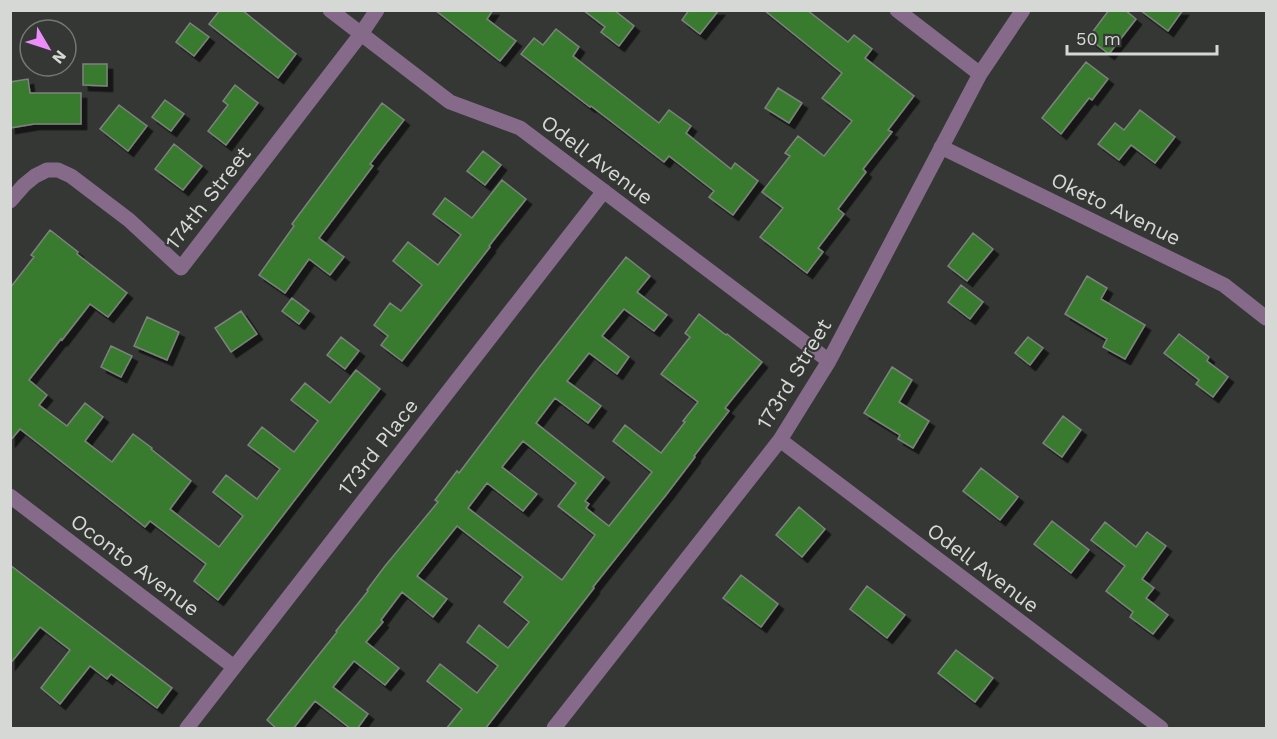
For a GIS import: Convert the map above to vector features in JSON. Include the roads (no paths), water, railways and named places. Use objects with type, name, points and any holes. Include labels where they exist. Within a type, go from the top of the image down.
[{"type":"street","name":"Odell Avenue","points":[[330,10],[450,102],[520,128],[829,361]]},
{"type":"street","name":"174th Street","points":[[10,201],[35,176],[47,170],[58,170],[71,176],[129,220],[181,268],[377,10]]},
{"type":"street","points":[[897,10],[980,75]]},
{"type":"street","name":"173rd Street","points":[[554,729],[780,440],[829,361],[980,75],[1023,10]]},
{"type":"street","name":"Oketo Avenue","points":[[941,147],[1224,285],[1266,318]]},
{"type":"street","name":"173rd Place","points":[[187,729],[604,191]]},
{"type":"street","name":"Odell Avenue","points":[[780,440],[1161,729]]},
{"type":"street","name":"Oconto Avenue","points":[[10,496],[234,667]]}]
